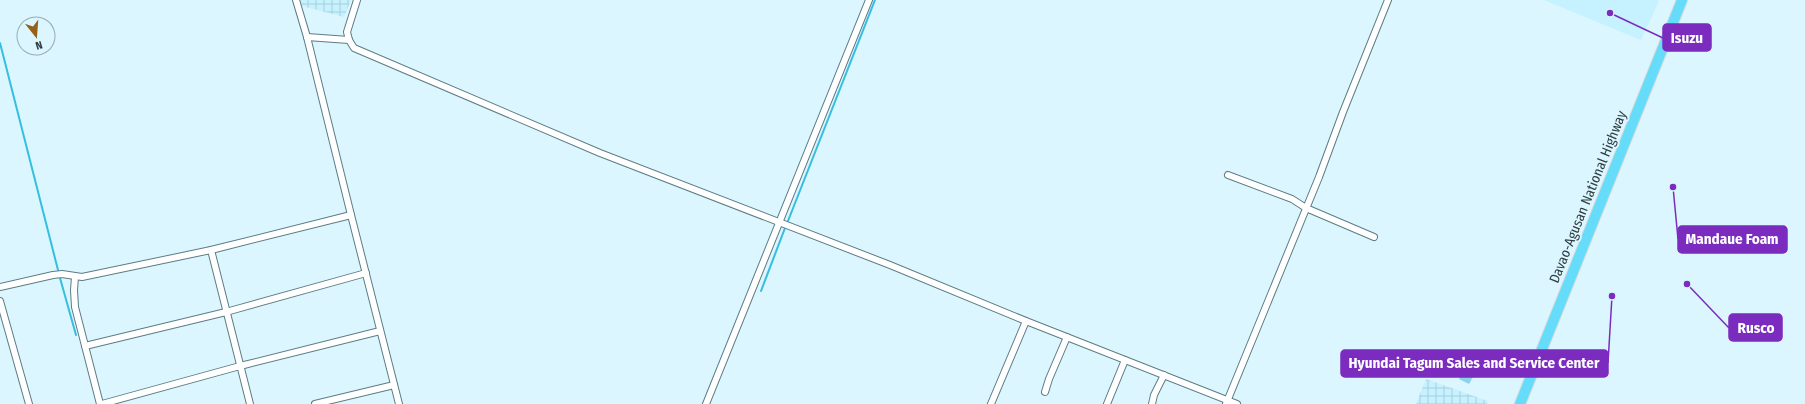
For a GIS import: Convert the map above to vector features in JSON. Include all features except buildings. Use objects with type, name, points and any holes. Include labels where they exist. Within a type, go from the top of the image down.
[{"type":"highway","name":"Davao-Agusan National Highway","points":[[1520,404],[1682,0]]},
{"type":"street","points":[[296,0],[307,37],[399,404]]},
{"type":"street","points":[[357,0],[347,32],[349,40],[354,48],[594,150],[890,265],[1026,321],[1164,375],[1227,402],[1237,404]]},
{"type":"street","points":[[706,404],[869,0]]},
{"type":"street","points":[[1227,402],[1306,208],[1388,0]]},
{"type":"street","points":[[307,37],[349,40]]},
{"type":"street","points":[[1228,175],[1292,199],[1306,208],[1374,237]]},
{"type":"street","points":[[0,287],[53,275],[62,274],[82,277],[211,250],[351,215]]},
{"type":"street","points":[[211,250],[250,404]]},
{"type":"street","points":[[85,346],[226,312],[366,274]]},
{"type":"street","points":[[75,277],[75,307],[101,404],[240,366],[380,331]]},
{"type":"street","points":[[0,301],[28,404]]},
{"type":"street","points":[[991,404],[1026,321]]},
{"type":"street","points":[[1045,392],[1051,373],[1067,337]]},
{"type":"street","points":[[1107,404],[1125,360]]},
{"type":"street","points":[[1152,404],[1154,395],[1164,375]]},
{"type":"street","points":[[315,404],[394,384]]},
{"type":"shaded area","points":[[300,0],[351,0],[344,17],[302,6]]},
{"type":"shaded area","points":[[1544,0],[1657,0],[1659,1],[1641,40]]},
{"type":"shaded area","points":[[1464,370],[1474,375],[1469,384],[1459,379]]},
{"type":"shaded area","points":[[1426,379],[1488,401],[1487,404],[1416,404]]},
{"type":"waterway","points":[[788,221],[875,0]]},
{"type":"waterway","points":[[0,43],[58,270]]},
{"type":"waterway","points":[[761,291],[785,228]]},
{"type":"waterway","points":[[60,278],[76,335]]},
{"type":"place","name":"Isuzu","points":[[1610,13]]},
{"type":"place","name":"Mandaue Foam","points":[[1673,187]]},
{"type":"place","name":"Rusco","points":[[1687,284]]},
{"type":"place","name":"Hyundai Tagum Sales and Service Center","points":[[1612,296]]}]
